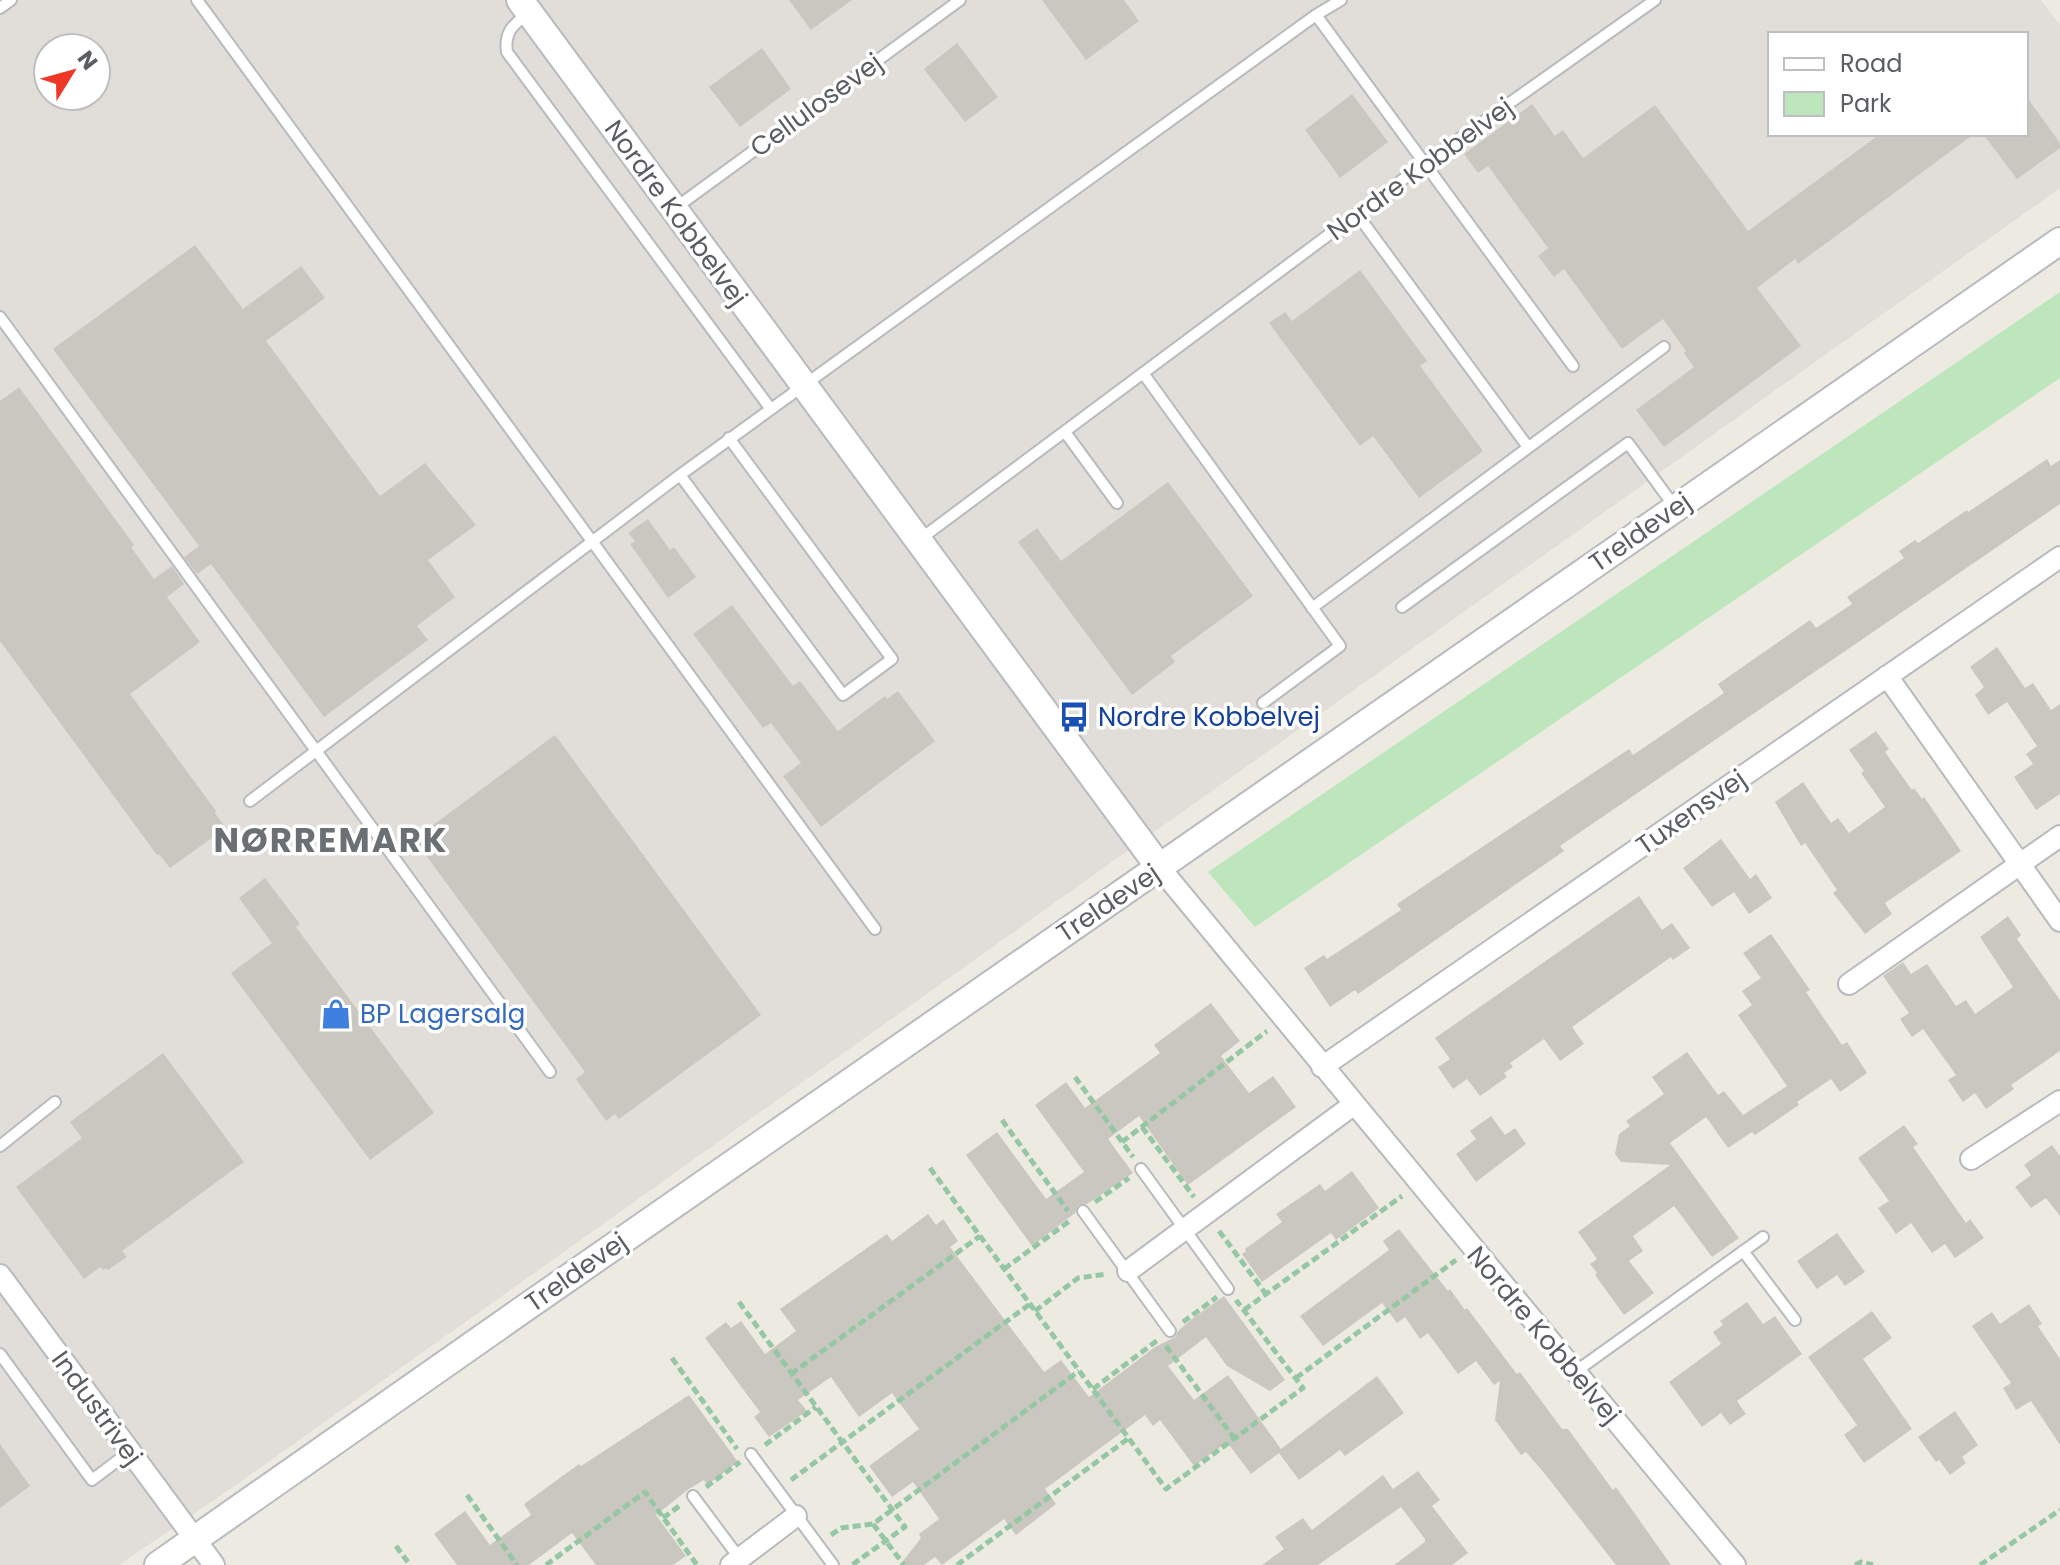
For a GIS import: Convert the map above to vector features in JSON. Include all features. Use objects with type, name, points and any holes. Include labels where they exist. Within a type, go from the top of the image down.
[{"type":"street","name":"Nordre Kobbelvej","points":[[524,6],[1160,868],[1735,1565]]},
{"type":"street","name":"Treldevej","points":[[158,1565],[974,994],[1160,868],[2060,241]]},
{"type":"street","name":"Tuxensvej","points":[[1322,1067],[2060,557]]},
{"type":"street","points":[[1887,676],[2060,921]]},
{"type":"street","points":[[1849,984],[2060,836]]},
{"type":"street","points":[[1971,1159],[2060,1101]]},
{"type":"street","points":[[1128,1271],[1353,1105]]},
{"type":"street","name":"Industrivej","points":[[0,1275],[214,1565]]},
{"type":"street","points":[[738,1563],[796,1516]]},
{"type":"lane","points":[[0,8],[11,0]]},
{"type":"lane","points":[[197,0],[875,929]]},
{"type":"lane","name":"Cellulosevej","points":[[673,210],[960,0]]},
{"type":"lane","points":[[250,801],[729,438],[1341,0]]},
{"type":"lane","name":"Nordre Kobbelvej","points":[[917,541],[1425,163],[1655,0]]},
{"type":"lane","points":[[524,6],[505,41],[507,52],[770,408]]},
{"type":"lane","points":[[1316,15],[1573,366]]},
{"type":"lane","points":[[1357,214],[1528,447]]},
{"type":"lane","points":[[0,317],[550,1072]]},
{"type":"lane","points":[[1312,608],[1664,347]]},
{"type":"lane","points":[[1143,373],[1340,646],[1263,703]]},
{"type":"lane","points":[[1065,432],[1117,503]]},
{"type":"lane","points":[[680,475],[843,695],[892,659],[729,438]]},
{"type":"lane","points":[[1402,607],[1628,443],[1675,508]]},
{"type":"lane","points":[[0,1146],[55,1102]]},
{"type":"lane","points":[[1141,1169],[1228,1289]]},
{"type":"lane","points":[[1083,1211],[1170,1331]]},
{"type":"lane","points":[[1575,1372],[1763,1237]]},
{"type":"lane","points":[[1743,1251],[1795,1320]]},
{"type":"lane","points":[[0,1354],[92,1480],[129,1452]]},
{"type":"lane","points":[[748,1457],[833,1565]]},
{"type":"lane","points":[[693,1496],[738,1563]]},
{"type":"path","points":[[1122,1142],[1283,1019]]},
{"type":"path","points":[[1075,1077],[1141,1169]]},
{"type":"path","points":[[1002,1120],[1073,1218]]},
{"type":"path","points":[[930,1168],[1166,1489],[1303,1388],[1228,1289]]},
{"type":"path","points":[[1244,1310],[1419,1184]]},
{"type":"path","points":[[791,1374],[980,1236]]},
{"type":"path","points":[[1296,1378],[1472,1248]]},
{"type":"path","points":[[1035,1311],[1081,1277],[1128,1271]]},
{"type":"path","points":[[739,1302],[905,1527],[852,1565]]},
{"type":"path","points":[[777,1490],[1030,1304]]},
{"type":"path","points":[[1160,1338],[1234,1438]]},
{"type":"path","points":[[672,1358],[748,1457]]},
{"type":"path","points":[[818,1545],[841,1528],[873,1524],[1079,1371]]},
{"type":"path","points":[[957,1565],[1129,1438]]},
{"type":"path","points":[[546,1565],[645,1492],[697,1565]]},
{"type":"path","points":[[467,1495],[517,1565]]},
{"type":"path","points":[[1980,1565],[2060,1510]]},
{"type":"path","points":[[873,1524],[904,1565]]},
{"type":"path","points":[[396,1546],[410,1565]]},
{"type":"path","points":[[1855,1565],[1861,1562],[1873,1565]]},
{"type":"shaded area","points":[[0,0],[2041,0],[2060,25],[2060,188],[236,1485],[119,1565],[0,1565]]},
{"type":"green space","points":[[2060,292],[2060,378],[1255,927],[1208,872]]},
{"type":"building","points":[[789,0],[852,0],[811,30]]},
{"type":"building","points":[[1042,0],[1124,0],[1139,21],[1086,60]]},
{"type":"building","points":[[957,43],[998,97],[965,122],[924,69]]},
{"type":"building","points":[[762,48],[791,89],[740,127],[709,87]]},
{"type":"building","points":[[1352,94],[1388,142],[1340,178],[1305,130]]},
{"type":"building","points":[[2028,99],[2060,143],[2060,148],[2017,179],[1985,136],[2028,136]]},
{"type":"building","points":[[1532,104],[1555,136],[1563,130],[1583,158],[1655,105],[1748,231],[1877,136],[1971,136],[1798,264],[1795,259],[1757,288],[1801,346],[1664,447],[1636,410],[1694,367],[1684,353],[1686,351],[1663,319],[1622,349],[1564,269],[1554,277],[1538,256],[1548,248],[1488,166],[1478,173],[1464,154]]},
{"type":"building","points":[[195,245],[243,309],[301,266],[325,298],[266,341],[380,496],[425,463],[476,525],[428,560],[455,597],[417,626],[428,640],[324,717],[211,564],[197,574],[184,557],[199,546],[53,349]]},
{"type":"building","points":[[1360,270],[1427,361],[1420,366],[1483,451],[1419,498],[1373,436],[1360,446],[1269,323],[1285,312],[1292,321]]},
{"type":"building","points":[[19,387],[134,545],[131,547],[154,579],[172,566],[184,584],[167,597],[200,642],[130,694],[226,828],[170,868],[157,855],[0,641],[0,401]]},
{"type":"building","points":[[2047,459],[2051,466],[2060,460],[2060,504],[1560,846],[1564,851],[1358,994],[1355,990],[1330,1007],[1304,968],[1324,955],[1327,959],[1401,910],[1397,904],[1629,749],[1633,755],[1724,693],[1718,684],[1810,620],[1816,628],[1852,604],[1847,597],[1904,558],[1899,551],[1968,512]]},
{"type":"building","points":[[1168,482],[1253,596],[1171,656],[1175,662],[1132,695],[1018,542],[1037,528],[1061,561]]},
{"type":"building","points":[[648,519],[670,550],[674,547],[696,577],[668,598],[630,544],[635,541],[628,533]]},
{"type":"building","points":[[732,605],[793,686],[800,681],[838,731],[885,696],[887,699],[898,691],[935,741],[821,827],[783,776],[801,763],[771,723],[763,728],[693,634]]},
{"type":"building","points":[[1997,647],[2025,688],[2033,683],[2051,710],[2060,704],[2060,794],[2036,810],[2014,777],[2033,764],[2026,754],[2037,746],[2007,702],[1988,715],[1975,695],[1984,687],[1970,667]]},
{"type":"building","points":[[1876,731],[1889,749],[1885,752],[1912,790],[1914,788],[1922,799],[1924,797],[1961,851],[1885,903],[1892,914],[1865,934],[1833,893],[1837,890],[1805,843],[1801,846],[1775,802],[1803,782],[1831,823],[1838,818],[1849,833],[1885,807],[1849,750]]},
{"type":"building","points":[[555,735],[761,1015],[619,1119],[615,1114],[606,1121],[576,1079],[585,1072],[414,839]]},
{"type":"building","points":[[1721,839],[1750,879],[1756,874],[1772,898],[1749,914],[1734,892],[1712,907],[1683,868]]},
{"type":"building","points":[[265,878],[300,924],[296,927],[434,1113],[370,1160],[231,973],[272,943],[239,898]]},
{"type":"building","points":[[1639,896],[1662,930],[1672,923],[1690,948],[1673,960],[1671,957],[1572,1027],[1584,1044],[1560,1061],[1544,1039],[1510,1063],[1513,1067],[1504,1073],[1507,1077],[1480,1096],[1467,1079],[1453,1089],[1438,1067],[1450,1059],[1435,1038]]},
{"type":"building","points":[[2008,916],[2021,935],[2017,939],[2060,1000],[2060,1051],[2011,1085],[2014,1089],[1986,1109],[1975,1093],[1963,1102],[1948,1080],[1956,1075],[1923,1029],[1912,1037],[1900,1019],[1909,1013],[1883,976],[1903,962],[1911,974],[1927,964],[1956,1006],[1966,1000],[1975,1014],[2013,987],[1980,937]]},
{"type":"building","points":[[1771,934],[1810,990],[1806,992],[1842,1045],[1847,1042],[1867,1073],[1840,1092],[1831,1079],[1755,1135],[1752,1132],[1728,1148],[1706,1117],[1670,1143],[1739,1238],[1712,1257],[1674,1206],[1633,1236],[1643,1251],[1629,1261],[1654,1293],[1624,1315],[1595,1275],[1597,1273],[1590,1264],[1597,1259],[1578,1232],[1670,1165],[1621,1162],[1615,1154],[1619,1134],[1630,1126],[1626,1121],[1664,1094],[1652,1077],[1687,1052],[1718,1095],[1724,1091],[1743,1115],[1787,1086],[1738,1015],[1752,1005],[1742,991],[1761,978],[1743,953]]},
{"type":"building","points":[[1211,1003],[1240,1041],[1221,1056],[1249,1093],[1273,1076],[1296,1107],[1188,1185],[1139,1116],[1108,1139],[1133,1173],[1087,1204],[1078,1205],[1075,1213],[1032,1246],[966,1155],[997,1132],[1046,1199],[1084,1172],[1035,1105],[1066,1082],[1085,1108],[1160,1053],[1154,1045]]},
{"type":"building","points":[[163,1053],[244,1162],[122,1251],[127,1257],[108,1270],[100,1267],[84,1279],[16,1187],[82,1138],[70,1122]]},
{"type":"building","points":[[1491,1116],[1505,1135],[1515,1128],[1526,1144],[1476,1182],[1456,1154],[1476,1139],[1470,1131]]},
{"type":"building","points":[[1904,1125],[1918,1144],[1913,1147],[1966,1223],[1970,1219],[1984,1238],[1955,1258],[1945,1244],[1932,1253],[1911,1223],[1896,1234],[1878,1208],[1889,1201],[1858,1158]]},
{"type":"building","points":[[2052,1145],[2060,1156],[2060,1216],[2046,1198],[2031,1208],[2015,1187],[2031,1175],[2024,1165]]},
{"type":"building","points":[[1352,1171],[1379,1208],[1336,1240],[1331,1233],[1262,1282],[1242,1254],[1245,1249],[1282,1222],[1276,1214],[1320,1184],[1325,1191]]},
{"type":"building","points":[[928,1214],[936,1225],[943,1219],[958,1241],[950,1247],[1044,1372],[1061,1360],[1089,1397],[1155,1347],[1175,1337],[1192,1319],[1224,1296],[1285,1380],[1270,1391],[1227,1366],[1206,1337],[1168,1366],[1194,1400],[1228,1375],[1281,1449],[1377,1376],[1404,1413],[1345,1456],[1340,1450],[1299,1480],[1279,1453],[1251,1474],[1227,1442],[1194,1466],[1160,1420],[1153,1426],[1145,1415],[1045,1489],[1056,1504],[1016,1535],[1004,1519],[942,1565],[935,1557],[924,1565],[900,1565],[921,1538],[919,1534],[939,1519],[913,1482],[892,1497],[869,1466],[919,1429],[892,1393],[859,1417],[831,1377],[798,1400],[807,1411],[769,1437],[754,1417],[760,1412],[705,1338],[726,1322],[731,1328],[741,1321],[765,1354],[796,1331],[780,1309],[887,1234],[892,1241]]},
{"type":"building","points":[[1399,1229],[1448,1291],[1450,1289],[1465,1310],[1467,1308],[1517,1374],[1520,1372],[1562,1429],[1568,1429],[1613,1490],[1616,1487],[1671,1565],[1616,1565],[1545,1474],[1526,1452],[1521,1455],[1495,1420],[1500,1381],[1494,1385],[1476,1361],[1458,1374],[1428,1333],[1420,1339],[1405,1317],[1397,1323],[1382,1303],[1323,1346],[1300,1316],[1389,1250],[1383,1241]]},
{"type":"building","points":[[1837,1233],[1865,1272],[1845,1286],[1837,1275],[1817,1289],[1797,1261]]},
{"type":"building","points":[[1747,1302],[1763,1324],[1775,1316],[1802,1354],[1737,1401],[1746,1414],[1730,1425],[1721,1413],[1702,1427],[1669,1382],[1721,1344],[1713,1332],[1723,1325],[1720,1321]]},
{"type":"building","points":[[2029,1304],[2042,1324],[2038,1326],[2060,1359],[2060,1445],[2031,1401],[2016,1410],[2003,1388],[2011,1383],[1972,1326],[1992,1312],[2000,1324]]},
{"type":"building","points":[[1872,1311],[1892,1338],[1863,1359],[1912,1429],[1864,1463],[1844,1435],[1857,1425],[1808,1357]]},
{"type":"building","points":[[689,1395],[738,1462],[707,1485],[704,1480],[689,1489],[656,1515],[686,1556],[673,1565],[596,1565],[572,1533],[529,1565],[457,1565],[434,1534],[465,1511],[490,1545],[531,1515],[524,1504],[579,1464],[581,1466]]},
{"type":"building","points":[[1955,1411],[1978,1445],[1962,1457],[1966,1463],[1950,1475],[1918,1437]]},
{"type":"building","points":[[0,1444],[30,1486],[0,1508]]},
{"type":"building","points":[[1418,1471],[1440,1500],[1432,1506],[1468,1553],[1452,1565],[1394,1565],[1425,1542],[1401,1507],[1318,1565],[1262,1565],[1284,1549],[1275,1537],[1303,1518],[1312,1530],[1383,1475],[1393,1489]]},
{"type":"place","name":"Nordre Kobbelvej","points":[[1074,717]]},
{"type":"place","name":"BP Lagersalg","points":[[336,1014]]},
{"type":"district","name":"NØRREMARK","points":[[331,840]]}]
